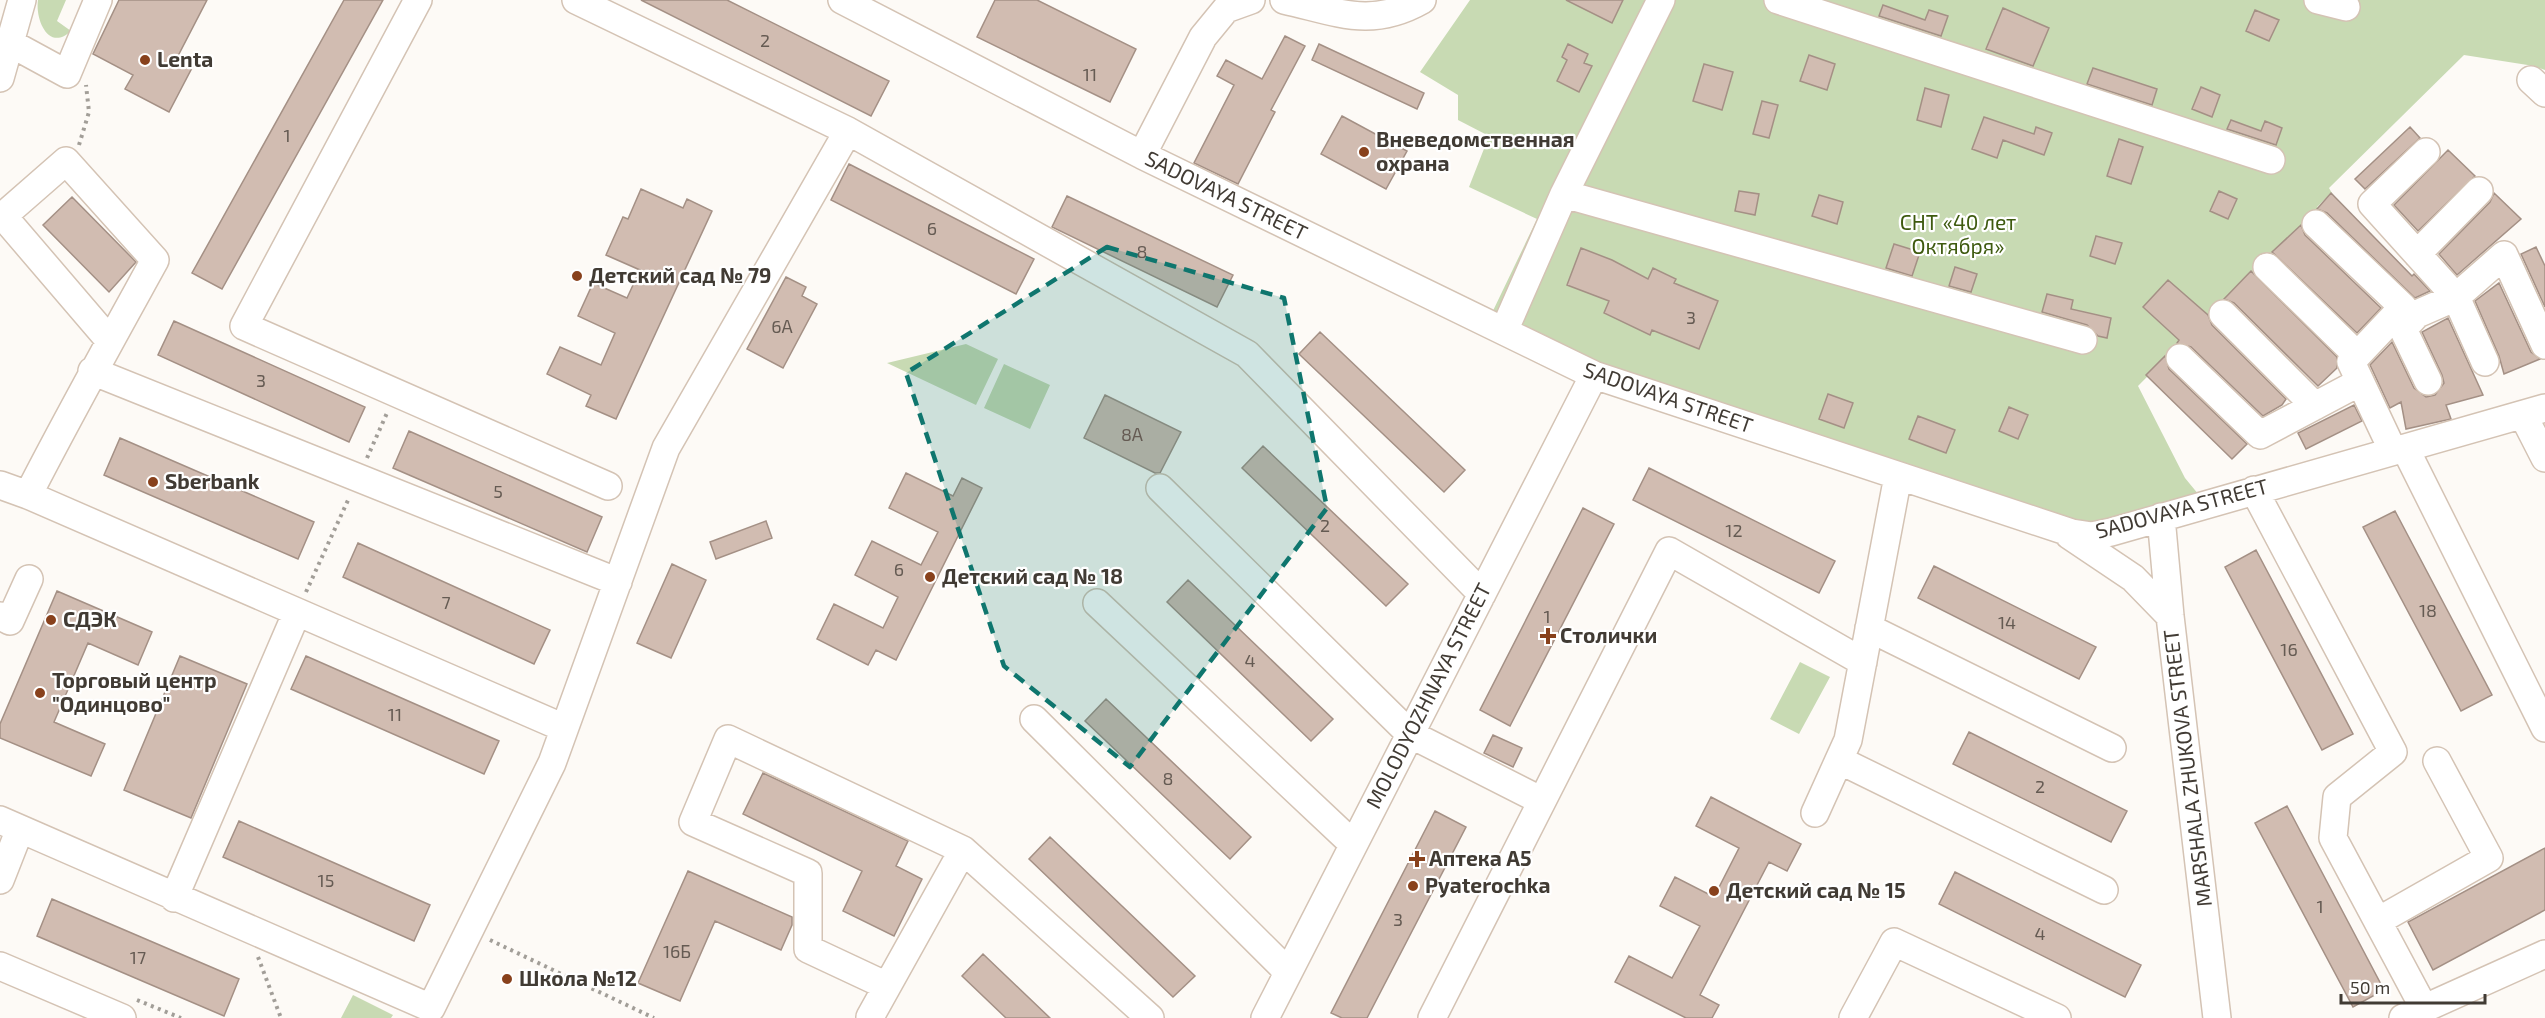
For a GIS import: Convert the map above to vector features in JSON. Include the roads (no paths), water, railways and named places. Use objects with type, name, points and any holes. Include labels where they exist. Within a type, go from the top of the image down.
[{"type":"street","points":[[5,43],[67,74],[98,0]]},
{"type":"street","points":[[418,0],[244,326],[608,486]]},
{"type":"street","points":[[576,0],[848,130],[1247,354],[1482,594]]},
{"type":"street","name":"SADOVAYA STREET","points":[[842,0],[1142,155],[1594,375],[2058,528],[2092,536],[2534,412]]},
{"type":"street","points":[[1142,155],[1203,37],[1226,9],[1251,0]]},
{"type":"street","points":[[1284,0],[1365,18],[1400,13],[1422,0]]},
{"type":"street","points":[[1504,332],[1564,194],[1661,0]]},
{"type":"street","points":[[1778,0],[2271,160]]},
{"type":"street","points":[[2318,0],[2346,7]]},
{"type":"street","points":[[0,78],[5,43],[21,1]]},
{"type":"street","points":[[0,880],[10,825],[431,1008],[552,763],[666,448],[848,130]]},
{"type":"street","points":[[2426,152],[2372,204],[2456,297],[2485,362]]},
{"type":"street","points":[[28,495],[92,371],[110,341],[155,260],[66,161],[3,216],[110,341]]},
{"type":"street","points":[[2417,254],[2479,191]]},
{"type":"street","points":[[1564,194],[2083,340]]},
{"type":"street","points":[[2316,224],[2403,307],[2351,362],[2545,728]]},
{"type":"street","points":[[2427,381],[2403,329],[2417,314],[2456,297],[2504,255],[2545,345]]},
{"type":"street","points":[[2267,267],[2357,355]]},
{"type":"street","points":[[2223,314],[2315,406]]},
{"type":"street","points":[[2180,358],[2260,435],[2360,382]]},
{"type":"street","points":[[92,371],[618,582]]},
{"type":"street","name":"MOLODYOZHNAYA STREET","points":[[1265,1018],[1594,375]]},
{"type":"street","points":[[2534,412],[2543,449]]},
{"type":"street","points":[[1815,813],[1848,740],[1898,476]]},
{"type":"street","points":[[0,485],[28,495],[564,728]]},
{"type":"street","points":[[1160,488],[1410,735],[1542,801]]},
{"type":"street","points":[[2254,490],[2393,752],[2337,797],[2333,838],[2378,921],[2414,1013],[2545,954]]},
{"type":"street","name":"MARSHALA ZHUKOVA STREET","points":[[2161,517],[2170,616],[2217,1018]]},
{"type":"street","points":[[2058,528],[2104,556],[2133,578],[2170,616]]},
{"type":"street","points":[[1432,1018],[1669,551],[1863,662]]},
{"type":"street","points":[[0,616],[10,621],[29,579]]},
{"type":"street","points":[[1097,603],[1353,844]]},
{"type":"street","points":[[174,898],[297,612]]},
{"type":"street","points":[[1869,628],[2112,748]]},
{"type":"street","points":[[1034,719],[1288,972]]},
{"type":"street","points":[[887,986],[807,949],[808,873],[693,822],[728,739],[963,850],[1150,1018]]},
{"type":"street","points":[[1839,760],[2104,890]]},
{"type":"street","points":[[2378,921],[2489,858],[2437,761]]},
{"type":"street","points":[[870,1017],[963,850]]},
{"type":"street","points":[[1853,1018],[1894,942],[2057,1018]]},
{"type":"street","points":[[0,966],[122,1018]]},
{"type":"place","name":"Lenta","points":[[145,60]]},
{"type":"place","name":"Вневедомственная охрана","points":[[1364,152]]},
{"type":"place","name":"Детский сад № 79","points":[[577,276]]},
{"type":"place","name":"Sberbank","points":[[153,482]]},
{"type":"place","name":"Детский сад № 18","points":[[930,577]]},
{"type":"place","name":"СДЭК","points":[[51,620]]},
{"type":"place","name":"Столички","points":[[1548,636]]},
{"type":"place","name":"Торговый центр \"Одинцово\"","points":[[40,693]]},
{"type":"place","name":"Аптека A5","points":[[1417,859]]},
{"type":"place","name":"Pyaterochka","points":[[1413,886]]},
{"type":"place","name":"Детский сад № 15","points":[[1714,891]]},
{"type":"place","name":"Школа №12","points":[[507,979]]},
{"type":"park label","name":"СНТ «40 лет Октября»","points":[[1958,235]]}]
